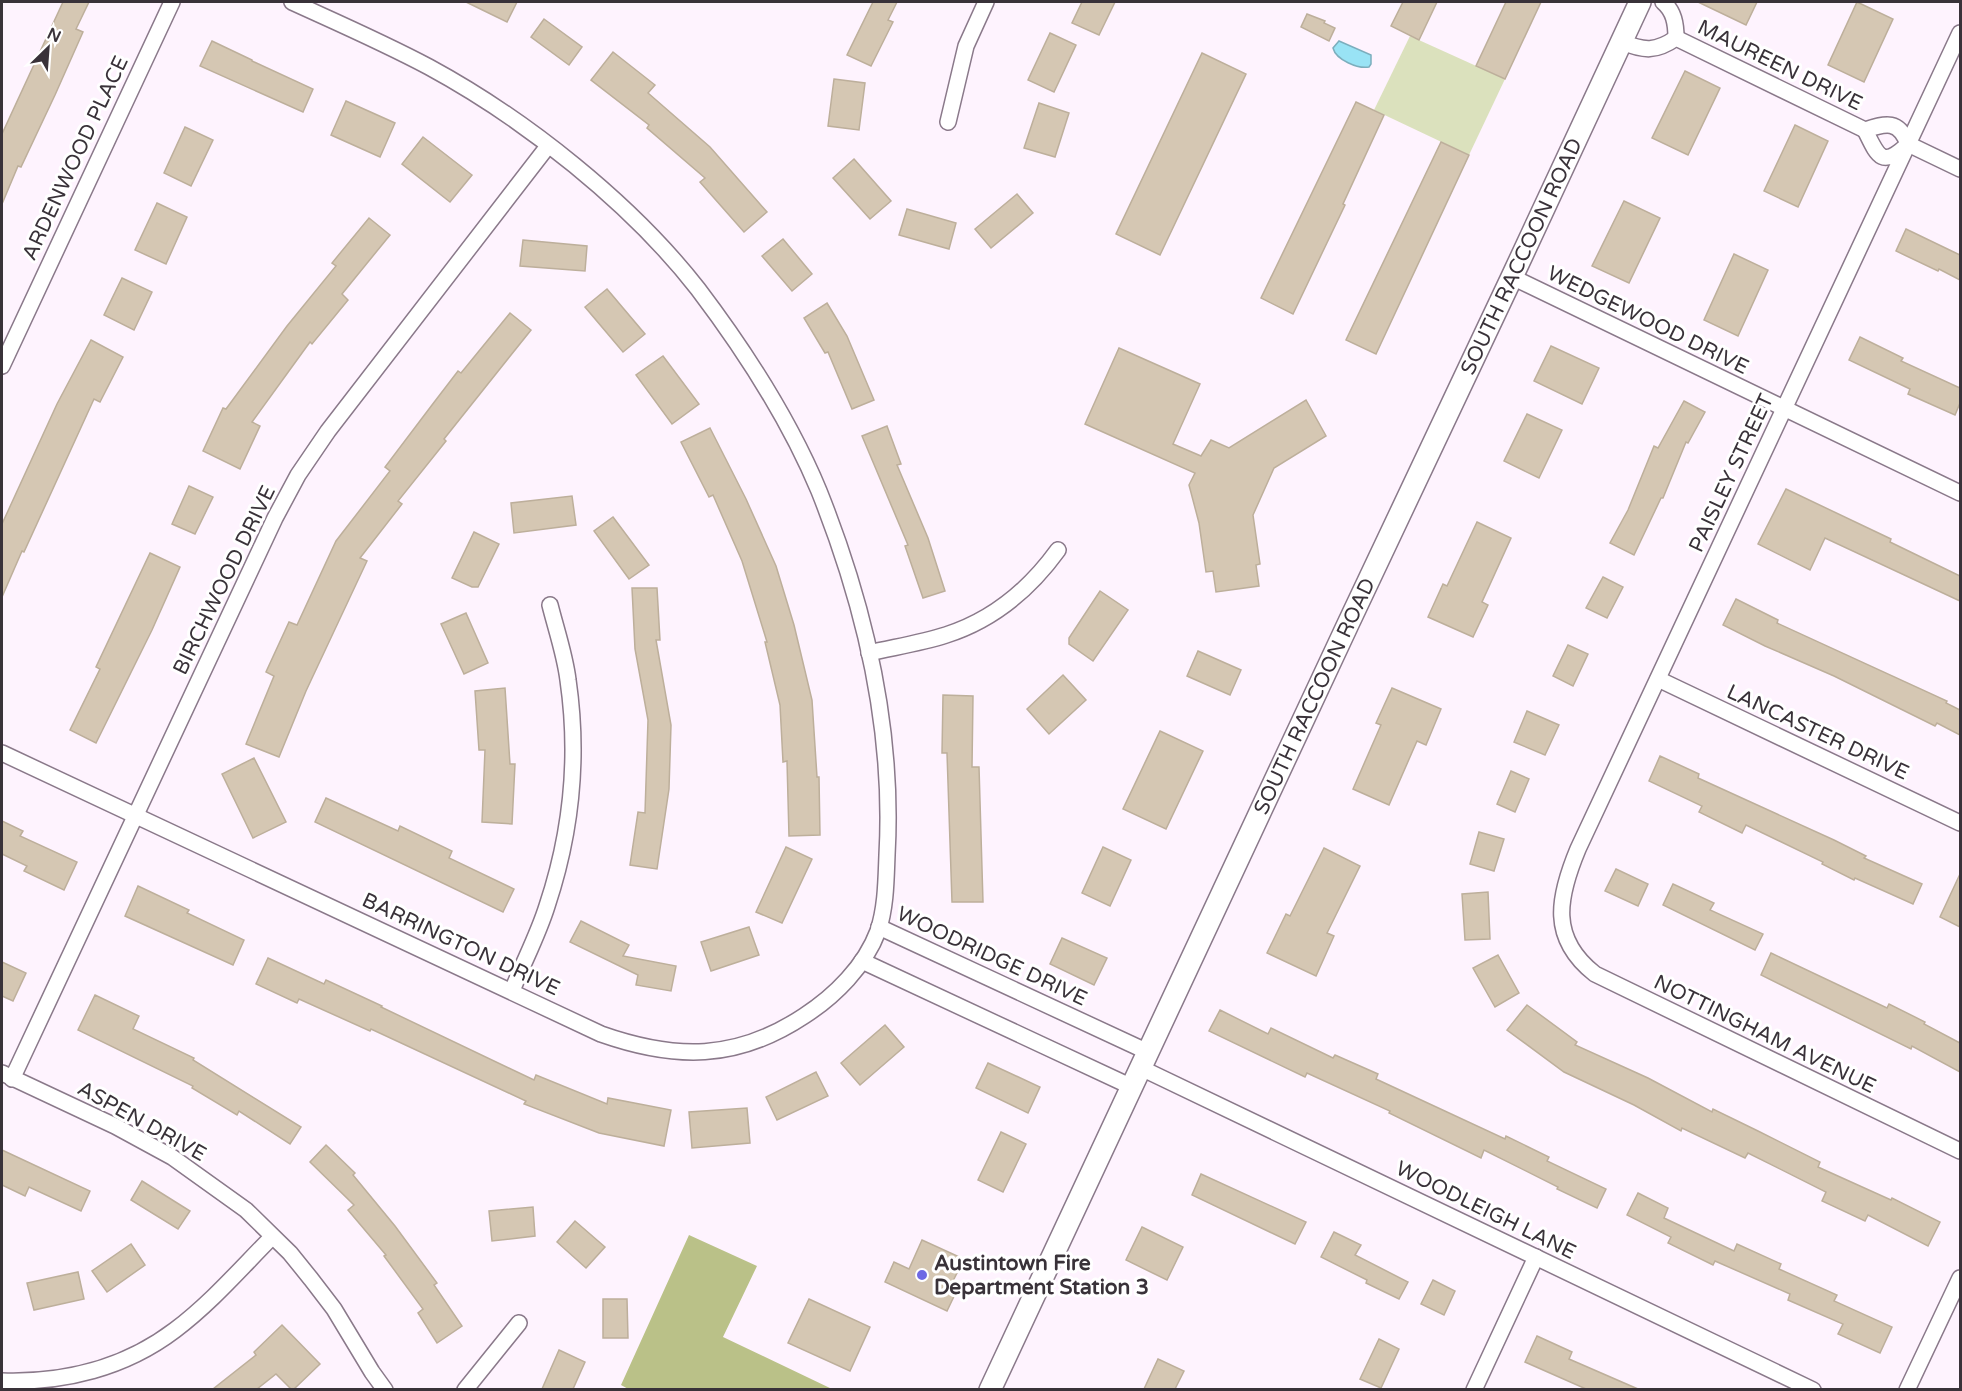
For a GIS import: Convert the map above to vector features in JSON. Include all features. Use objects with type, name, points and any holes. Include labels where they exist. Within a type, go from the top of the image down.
[{"type":"street","name":"ARDENWOOD PLACE","points":[[2,366],[172,2]]},
{"type":"street","name":"WOODRIDGE DRIVE","points":[[292,2],[431,68],[497,108],[594,181],[651,235],[696,287],[737,343],[783,418],[818,489],[847,568],[863,622],[876,685],[885,748],[888,794],[885,894],[879,927],[1140,1069]]},
{"type":"street","points":[[948,122],[966,46],[986,2]]},
{"type":"street","name":"SOUTH RACCOON ROAD","points":[[990,1389],[1640,2]]},
{"type":"street","name":"MAUREEN DRIVE","points":[[1663,2],[1667,4],[1676,24],[1676,38]]},
{"type":"street","name":"PAISLEY STREET","points":[[1566,936],[1561,914],[1561,900],[1566,877],[1960,33]]},
{"type":"street","name":"MAUREEN DRIVE","points":[[1622,42],[1639,49],[1652,49],[1664,46],[1676,38]]},
{"type":"street","name":"MAUREEN DRIVE","points":[[1676,38],[1865,130],[1875,151],[1881,156],[1888,159],[1895,156],[1908,144],[1905,135],[1893,126],[1883,124],[1865,130]]},
{"type":"street","points":[[1908,144],[1960,169]]},
{"type":"street","name":"BIRCHWOOD DRIVE","points":[[7,1076],[136,816],[275,518],[298,475],[328,431],[548,146]]},
{"type":"street","name":"WEDGEWOOD DRIVE","points":[[1512,278],[1960,493]]},
{"type":"street","points":[[869,653],[944,636],[983,620],[1025,590],[1058,550]]},
{"type":"street","points":[[512,991],[546,909],[562,852],[570,802],[573,760],[568,679],[550,605]]},
{"type":"street","name":"LANCASTER DRIVE","points":[[1658,679],[1960,823]]},
{"type":"street","name":"BARRINGTON DRIVE","points":[[2,753],[601,1034],[633,1045],[694,1053],[742,1045],[767,1036],[794,1023],[826,1000],[862,961],[879,927]]},
{"type":"street","name":"NOTTINGHAM AVENUE","points":[[1566,936],[1575,955],[1588,969],[1609,982],[1960,1151]]},
{"type":"street","points":[[862,961],[1140,1069]]},
{"type":"street","name":"WOODLEIGH LANE","points":[[1140,1069],[1813,1389]]},
{"type":"street","name":"ASPEN DRIVE","points":[[7,1076],[116,1126],[172,1157],[246,1210],[290,1253],[334,1309],[386,1389]]},
{"type":"street","points":[[2,1381],[26,1382],[59,1379],[91,1372],[123,1360],[152,1345],[195,1314],[273,1237]]},
{"type":"street","points":[[1474,1389],[1536,1257]]},
{"type":"street","points":[[1907,1389],[1960,1278]]},
{"type":"street","points":[[465,1389],[519,1323]]},
{"type":"green space","points":[[1410,36],[1505,79],[1469,155],[1374,110]]},
{"type":"green space","points":[[689,1235],[757,1266],[723,1337],[832,1389],[630,1390],[621,1385]]},
{"type":"water","points":[[1339,41],[1371,55],[1369,67],[1354,65],[1338,56],[1333,48]]},
{"type":"building","points":[[63,2],[89,2],[76,29],[83,32],[2,204],[2,134]]},
{"type":"building","points":[[466,2],[517,2],[507,22]]},
{"type":"building","points":[[873,2],[897,2],[888,20],[893,22],[871,66],[847,55]]},
{"type":"building","points":[[1082,2],[1115,2],[1099,35],[1072,23]]},
{"type":"building","points":[[1403,2],[1437,2],[1419,40],[1391,26]]},
{"type":"building","points":[[1506,2],[1541,2],[1505,79],[1476,66]]},
{"type":"building","points":[[1698,2],[1757,2],[1746,25]]},
{"type":"building","points":[[1857,2],[1893,19],[1864,82],[1828,65]]},
{"type":"building","points":[[1307,14],[1335,28],[1329,41],[1301,27]]},
{"type":"building","points":[[544,19],[582,47],[569,65],[531,37]]},
{"type":"building","points":[[1050,33],[1076,45],[1054,92],[1028,80]]},
{"type":"building","points":[[212,41],[313,89],[303,112],[200,66]]},
{"type":"building","points":[[613,52],[655,85],[648,93],[710,147],[767,212],[744,232],[700,182],[705,178],[647,128],[649,125],[591,80]]},
{"type":"building","points":[[1202,53],[1246,74],[1160,255],[1116,234]]},
{"type":"building","points":[[1685,71],[1720,88],[1688,155],[1652,138]]},
{"type":"building","points":[[834,79],[865,83],[859,130],[828,126]]},
{"type":"building","points":[[346,101],[395,123],[380,157],[331,135]]},
{"type":"building","points":[[1356,102],[1384,115],[1343,204],[1345,205],[1293,314],[1261,298]]},
{"type":"building","points":[[1039,103],[1069,113],[1055,157],[1024,148]]},
{"type":"building","points":[[1795,125],[1828,141],[1798,207],[1764,191]]},
{"type":"building","points":[[185,127],[213,140],[191,186],[164,173]]},
{"type":"building","points":[[423,137],[472,175],[450,202],[402,164]]},
{"type":"building","points":[[1441,142],[1469,155],[1376,354],[1346,340]]},
{"type":"building","points":[[854,159],[891,201],[870,219],[833,178]]},
{"type":"building","points":[[1017,194],[1033,213],[991,248],[975,229]]},
{"type":"building","points":[[1624,201],[1660,218],[1629,283],[1592,266]]},
{"type":"building","points":[[157,203],[187,217],[166,264],[135,250]]},
{"type":"building","points":[[907,209],[956,223],[949,249],[899,235]]},
{"type":"building","points":[[369,218],[390,235],[342,294],[348,300],[312,344],[310,342],[252,422],[260,426],[240,469],[203,451],[223,408],[226,409],[287,326],[336,266],[332,263]]},
{"type":"building","points":[[1906,229],[1960,255],[1960,280],[1896,251]]},
{"type":"building","points":[[783,239],[812,274],[792,291],[762,256]]},
{"type":"building","points":[[523,240],[587,246],[585,271],[520,266]]},
{"type":"building","points":[[1734,254],[1768,270],[1738,336],[1704,320]]},
{"type":"building","points":[[122,278],[152,292],[134,330],[104,315]]},
{"type":"building","points":[[607,289],[645,334],[623,352],[585,307]]},
{"type":"building","points":[[827,303],[847,336],[874,400],[852,409],[828,352],[825,353],[804,318]]},
{"type":"building","points":[[510,313],[531,330],[444,439],[446,441],[398,501],[402,504],[360,558],[367,561],[306,691],[279,757],[246,744],[274,676],[266,672],[289,622],[297,625],[336,541],[390,471],[385,467],[432,405],[458,371],[461,373]]},
{"type":"building","points":[[1860,337],[1903,358],[1901,361],[1960,388],[1960,403],[1955,415],[1908,394],[1910,389],[1849,360]]},
{"type":"building","points":[[91,340],[123,357],[100,402],[94,399],[2,597],[2,524],[57,404]]},
{"type":"building","points":[[1551,346],[1599,368],[1582,404],[1534,381]]},
{"type":"building","points":[[1119,348],[1200,384],[1173,444],[1201,456],[1211,440],[1229,448],[1306,400],[1326,436],[1274,468],[1253,515],[1260,564],[1256,565],[1259,586],[1216,592],[1213,571],[1206,572],[1199,523],[1189,485],[1195,473],[1085,424]]},
{"type":"building","points":[[663,356],[699,404],[672,424],[636,375]]},
{"type":"building","points":[[1684,401],[1705,412],[1688,443],[1686,442],[1663,498],[1634,555],[1610,543],[1628,510],[1654,446],[1658,448]]},
{"type":"building","points":[[1527,414],[1562,430],[1539,478],[1504,461]]},
{"type":"building","points":[[887,426],[901,464],[897,465],[928,538],[945,591],[923,598],[905,546],[908,545],[862,436]]},
{"type":"building","points":[[710,428],[746,499],[776,566],[794,625],[812,700],[817,777],[819,777],[820,835],[789,836],[787,761],[783,762],[780,705],[765,642],[767,642],[742,561],[713,495],[709,497],[681,442]]},
{"type":"building","points":[[189,486],[213,497],[195,534],[172,524]]},
{"type":"building","points":[[1786,489],[1891,539],[1890,542],[1960,576],[1960,601],[1825,538],[1810,570],[1758,544]]},
{"type":"building","points":[[572,496],[576,525],[514,533],[511,503]]},
{"type":"building","points":[[613,517],[649,565],[629,579],[594,531]]},
{"type":"building","points":[[1477,522],[1511,538],[1482,602],[1488,605],[1473,637],[1428,617],[1443,584],[1447,586]]},
{"type":"building","points":[[474,532],[499,544],[478,587],[472,587],[452,578]]},
{"type":"building","points":[[150,553],[180,567],[152,630],[96,743],[70,730],[100,669],[96,667]]},
{"type":"building","points":[[1603,577],[1623,587],[1607,618],[1586,608]]},
{"type":"building","points":[[632,588],[657,588],[660,640],[656,640],[671,725],[669,789],[657,869],[630,865],[638,812],[645,813],[648,720],[635,649]]},
{"type":"building","points":[[1100,591],[1128,610],[1093,661],[1069,644],[1069,638]]},
{"type":"building","points":[[1736,599],[1778,620],[1777,623],[1947,701],[1946,703],[1960,710],[1960,735],[1937,723],[1935,726],[1723,625]]},
{"type":"building","points":[[466,613],[488,663],[464,674],[441,624]]},
{"type":"building","points":[[1568,645],[1588,654],[1573,686],[1553,676]]},
{"type":"building","points":[[1198,651],[1241,670],[1230,695],[1187,676]]},
{"type":"building","points":[[1063,675],[1086,700],[1049,734],[1027,709]]},
{"type":"building","points":[[505,688],[510,764],[515,764],[512,824],[482,822],[485,750],[479,750],[475,691]]},
{"type":"building","points":[[1392,688],[1441,709],[1426,745],[1417,741],[1389,805],[1353,789],[1381,725],[1376,723]]},
{"type":"building","points":[[943,695],[973,696],[972,767],[979,767],[983,902],[952,902],[947,753],[942,753]]},
{"type":"building","points":[[1527,711],[1559,725],[1545,755],[1514,742]]},
{"type":"building","points":[[1160,731],[1203,751],[1166,829],[1123,809]]},
{"type":"building","points":[[1660,756],[1699,774],[1698,778],[1834,840],[1866,856],[1864,858],[1922,884],[1913,904],[1855,878],[1854,880],[1822,864],[1823,862],[1746,825],[1742,833],[1699,812],[1702,806],[1649,781]]},
{"type":"building","points":[[254,758],[286,822],[253,838],[222,774]]},
{"type":"building","points":[[1511,771],[1529,779],[1515,812],[1497,804]]},
{"type":"building","points":[[326,798],[398,831],[400,826],[452,851],[449,858],[514,889],[503,912],[315,822]]},
{"type":"building","points":[[2,821],[23,831],[20,836],[77,862],[64,890],[24,871],[27,866],[2,854]]},
{"type":"building","points":[[1479,832],[1504,839],[1494,871],[1470,864]]},
{"type":"building","points":[[786,847],[812,859],[782,923],[756,912]]},
{"type":"building","points":[[1103,847],[1131,860],[1110,906],[1082,893]]},
{"type":"building","points":[[1324,848],[1360,866],[1327,933],[1334,936],[1316,976],[1267,953],[1286,914],[1290,916]]},
{"type":"building","points":[[1616,869],[1648,884],[1638,906],[1605,891]]},
{"type":"building","points":[[1960,874],[1960,927],[1940,917]]},
{"type":"building","points":[[1673,884],[1714,903],[1710,910],[1763,934],[1755,950],[1663,905]]},
{"type":"building","points":[[138,886],[189,910],[187,913],[244,940],[233,965],[125,916]]},
{"type":"building","points":[[1488,892],[1490,939],[1465,940],[1462,894]]},
{"type":"building","points":[[581,921],[629,945],[623,956],[676,966],[671,991],[636,985],[638,975],[570,942]]},
{"type":"building","points":[[749,927],[759,955],[711,971],[701,942]]},
{"type":"building","points":[[1062,938],[1107,958],[1094,985],[1050,964]]},
{"type":"building","points":[[1771,953],[1887,1008],[1889,1004],[1960,1043],[1960,1072],[1912,1046],[1911,1049],[1761,975]]},
{"type":"building","points":[[1498,955],[1519,993],[1495,1007],[1473,968]]},
{"type":"building","points":[[268,958],[324,984],[326,980],[534,1080],[536,1075],[607,1104],[608,1098],[671,1110],[664,1146],[599,1133],[524,1104],[526,1101],[371,1029],[370,1031],[299,999],[297,1003],[256,984]]},
{"type":"building","points":[[2,962],[26,973],[13,1001],[2,996]]},
{"type":"building","points":[[95,995],[139,1016],[133,1029],[194,1058],[193,1060],[301,1127],[290,1144],[239,1111],[237,1115],[192,1088],[193,1086],[78,1030]]},
{"type":"building","points":[[1527,1005],[1577,1042],[1575,1045],[1820,1162],[1818,1167],[1891,1200],[1892,1198],[1940,1222],[1928,1246],[1868,1215],[1865,1221],[1822,1201],[1826,1192],[1748,1153],[1745,1158],[1682,1128],[1681,1131],[1634,1105],[1564,1072],[1507,1030]]},
{"type":"building","points":[[1220,1010],[1268,1034],[1271,1028],[1333,1058],[1335,1055],[1378,1074],[1376,1079],[1549,1157],[1547,1161],[1606,1189],[1597,1208],[1484,1150],[1481,1158],[1389,1113],[1390,1111],[1307,1073],[1305,1077],[1209,1031]]},
{"type":"building","points":[[885,1025],[904,1047],[860,1085],[841,1063]]},
{"type":"building","points":[[988,1063],[1040,1087],[1028,1113],[976,1088]]},
{"type":"building","points":[[816,1072],[828,1096],[777,1120],[766,1097]]},
{"type":"building","points":[[747,1108],[750,1143],[692,1148],[689,1112]]},
{"type":"building","points":[[1001,1132],[1026,1144],[1003,1192],[978,1180]]},
{"type":"building","points":[[326,1145],[355,1173],[353,1175],[395,1226],[437,1283],[434,1285],[462,1326],[437,1343],[418,1313],[423,1309],[384,1256],[386,1255],[348,1210],[354,1205],[310,1162]]},
{"type":"building","points":[[2,1150],[90,1191],[81,1211],[29,1187],[25,1196],[2,1185]]},
{"type":"building","points":[[1201,1174],[1306,1222],[1295,1244],[1192,1195]]},
{"type":"building","points":[[142,1181],[190,1211],[178,1229],[131,1200]]},
{"type":"building","points":[[1638,1193],[1668,1208],[1664,1218],[1734,1251],[1737,1244],[1781,1264],[1779,1269],[1837,1295],[1834,1301],[1892,1327],[1880,1353],[1838,1334],[1843,1324],[1788,1300],[1790,1294],[1715,1261],[1713,1265],[1668,1243],[1671,1237],[1627,1215]]},
{"type":"building","points":[[533,1207],[535,1236],[492,1241],[489,1211]]},
{"type":"building","points":[[575,1221],[605,1247],[586,1268],[557,1242]]},
{"type":"building","points":[[1142,1227],[1183,1247],[1167,1280],[1126,1260]]},
{"type":"building","points":[[1334,1232],[1361,1245],[1355,1255],[1408,1282],[1399,1299],[1321,1257]]},
{"type":"building","name":"Austintown Fire Department Station 3","points":[[922,1240],[964,1259],[951,1285],[958,1288],[947,1311],[885,1282],[894,1262],[909,1269]]},
{"type":"building","points":[[131,1244],[145,1265],[107,1292],[92,1271]]},
{"type":"building","points":[[78,1272],[84,1299],[34,1310],[27,1283]]},
{"type":"building","points":[[1433,1280],[1455,1291],[1444,1315],[1421,1304]]},
{"type":"building","points":[[603,1299],[627,1299],[628,1338],[603,1338]]},
{"type":"building","points":[[809,1299],[870,1327],[850,1371],[788,1343]]},
{"type":"building","points":[[282,1325],[320,1364],[294,1389],[291,1389],[276,1374],[257,1389],[213,1389],[256,1355],[254,1352]]},
{"type":"building","points":[[1537,1336],[1572,1352],[1569,1359],[1638,1389],[1586,1389],[1525,1362]]},
{"type":"building","points":[[1379,1339],[1399,1349],[1381,1388],[1360,1379]]},
{"type":"building","points":[[559,1350],[585,1362],[573,1389],[542,1389]]},
{"type":"building","points":[[1158,1359],[1184,1371],[1175,1389],[1144,1389]]},
{"type":"place","name":"Austintown Fire Department Station 3","points":[[922,1275]]}]
